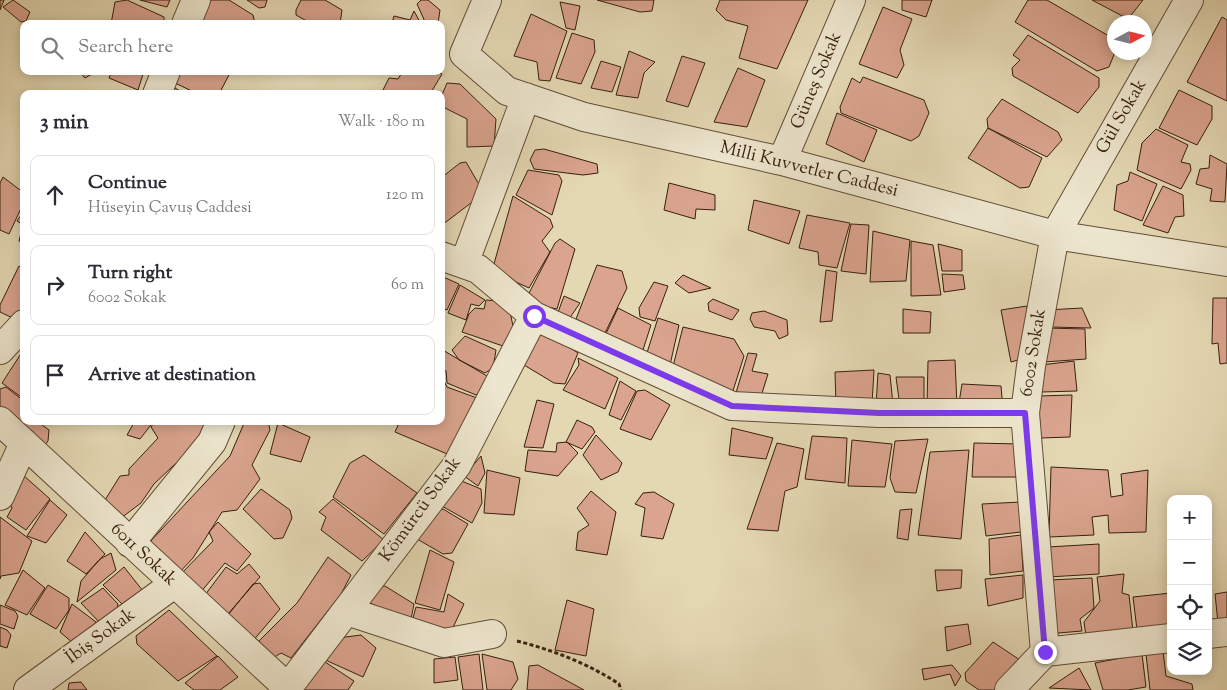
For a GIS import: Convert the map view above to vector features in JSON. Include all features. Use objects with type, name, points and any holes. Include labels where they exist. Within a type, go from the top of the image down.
[{"type":"street","points":[[188,20],[196,0]]},
{"type":"street","name":"Milli Kuvvetler Caddesi","points":[[487,0],[464,54],[507,91],[526,98],[584,117],[782,161],[1055,235],[1227,262]]},
{"type":"street","name":"Güneş Sokak","points":[[782,161],[851,0]]},
{"type":"street","name":"Gül Sokak","points":[[1055,235],[1189,0]]},
{"type":"street","points":[[159,90],[164,75]]},
{"type":"street","points":[[526,98],[453,260],[478,269],[534,316],[732,406],[879,413],[1025,413]]},
{"type":"street","name":"6002 Sokak","points":[[1045,652],[1025,413],[1031,366],[1055,235]]},
{"type":"street","name":"Kömürcü Sokak","points":[[287,689],[457,465],[534,316]]},
{"type":"street","points":[[0,350],[20,328]]},
{"type":"street","name":"6011 Sokak","points":[[0,420],[287,689]]},
{"type":"street","points":[[130,543],[212,442],[219,425]]},
{"type":"street","points":[[0,496],[24,443]]},
{"type":"street","name":"İbiş Sokak","points":[[28,690],[174,584]]},
{"type":"street","points":[[347,611],[444,643],[492,634]]},
{"type":"street","points":[[1009,690],[1045,652],[1167,638]]},
{"type":"path","points":[[492,634],[534,645],[599,671],[619,684],[621,690]]},
{"type":"building","points":[[0,0],[4,0],[0,10]]},
{"type":"building","points":[[13,0],[30,12],[26,20],[20,21],[3,7]]},
{"type":"building","points":[[127,0],[164,17],[164,20],[112,20],[115,2]]},
{"type":"building","points":[[140,0],[170,0],[167,7]]},
{"type":"building","points":[[207,0],[229,0],[253,15],[254,20],[199,20]]},
{"type":"building","points":[[247,0],[267,0],[265,7],[259,8]]},
{"type":"building","points":[[301,0],[325,0],[342,10],[341,20],[305,20],[296,15],[296,10]]},
{"type":"building","points":[[421,0],[428,0],[440,10],[439,20],[424,20],[417,4]]},
{"type":"building","points":[[597,0],[654,0],[652,11],[640,12]]},
{"type":"building","points":[[720,0],[808,0],[777,69],[739,58],[748,26],[726,20],[716,10]]},
{"type":"building","points":[[902,0],[932,0],[926,17],[902,10]]},
{"type":"building","points":[[1028,0],[1047,0],[1107,35],[1107,60],[1112,60],[1109,67],[1097,71],[1015,22]]},
{"type":"building","points":[[1092,0],[1143,0],[1131,15],[1120,15]]},
{"type":"building","points":[[560,2],[580,6],[575,30],[566,28]]},
{"type":"building","points":[[883,7],[912,19],[900,50],[904,65],[897,78],[859,64]]},
{"type":"building","points":[[414,11],[419,20],[410,20]]},
{"type":"building","points":[[531,14],[567,31],[550,81],[539,80],[537,62],[514,56]]},
{"type":"building","points":[[394,16],[410,20],[393,20]]},
{"type":"building","points":[[1222,17],[1227,20],[1227,101],[1187,82]]},
{"type":"building","points":[[572,33],[594,40],[595,52],[581,84],[556,78]]},
{"type":"building","points":[[1028,35],[1099,78],[1099,87],[1078,113],[1013,76],[1012,68],[1020,60],[1013,55]]},
{"type":"building","points":[[629,51],[655,62],[644,73],[638,98],[616,95]]},
{"type":"building","points":[[682,56],[705,63],[688,107],[666,101]]},
{"type":"building","points":[[601,61],[621,67],[612,92],[591,88]]},
{"type":"building","points":[[738,68],[765,80],[747,127],[714,122]]},
{"type":"building","points":[[110,75],[143,75],[138,90],[109,78]]},
{"type":"building","points":[[176,75],[229,75],[221,90],[190,90],[173,82]]},
{"type":"building","points":[[400,75],[441,75],[432,90],[383,90],[389,78],[398,79]]},
{"type":"building","points":[[863,77],[924,100],[929,113],[919,136],[911,141],[841,113],[840,107],[852,78],[860,83]]},
{"type":"building","points":[[447,83],[460,84],[496,119],[494,146],[467,147],[467,119],[445,108],[444,90]]},
{"type":"building","points":[[171,86],[178,90],[170,90]]},
{"type":"building","points":[[1179,90],[1212,106],[1212,119],[1197,145],[1159,128]]},
{"type":"building","points":[[1002,99],[1058,132],[1062,140],[1047,157],[988,128],[987,119]]},
{"type":"building","points":[[837,113],[877,130],[864,162],[826,144]]},
{"type":"building","points":[[988,128],[1042,158],[1029,187],[1020,188],[968,158]]},
{"type":"building","points":[[1156,129],[1188,145],[1181,162],[1190,164],[1191,170],[1181,189],[1137,170],[1142,143]]},
{"type":"building","points":[[544,149],[597,164],[598,173],[583,175],[534,169],[530,160],[535,150]]},
{"type":"building","points":[[1210,155],[1227,164],[1225,202],[1210,201],[1212,189],[1196,184],[1200,169],[1209,168]]},
{"type":"building","points":[[466,162],[484,193],[445,222],[445,175],[460,163]]},
{"type":"building","points":[[528,170],[559,175],[562,181],[552,215],[516,195]]},
{"type":"building","points":[[1130,172],[1157,184],[1142,221],[1114,210],[1117,185],[1128,181]]},
{"type":"building","points":[[3,177],[20,190],[20,211],[9,234],[0,230],[0,183]]},
{"type":"building","points":[[669,183],[715,195],[715,210],[696,209],[695,219],[664,210]]},
{"type":"building","points":[[1163,186],[1183,195],[1184,216],[1175,217],[1168,233],[1143,225]]},
{"type":"building","points":[[513,196],[550,219],[553,227],[542,241],[550,252],[529,288],[492,271]]},
{"type":"building","points":[[754,200],[800,211],[789,244],[748,230]]},
{"type":"building","points":[[807,215],[850,223],[837,268],[819,265],[818,252],[799,248]]},
{"type":"building","points":[[851,224],[869,225],[866,274],[841,271]]},
{"type":"building","points":[[873,231],[910,240],[906,281],[870,282]]},
{"type":"building","points":[[560,239],[575,249],[557,309],[538,305],[528,295],[555,243]]},
{"type":"building","points":[[911,241],[933,245],[941,295],[911,296]]},
{"type":"building","points":[[938,244],[962,250],[962,271],[942,271]]},
{"type":"building","points":[[597,265],[622,271],[627,288],[605,333],[576,319]]},
{"type":"building","points":[[19,266],[19,321],[0,312],[0,305]]},
{"type":"building","points":[[826,270],[837,272],[832,321],[820,322]]},
{"type":"building","points":[[942,274],[963,275],[965,289],[944,292]]},
{"type":"building","points":[[683,275],[711,288],[689,293],[675,283]]},
{"type":"building","points":[[445,278],[459,284],[447,310],[445,309]]},
{"type":"building","points":[[654,282],[668,286],[655,321],[640,317],[639,308]]},
{"type":"building","points":[[460,285],[485,300],[479,306],[471,304],[466,320],[448,313]]},
{"type":"building","points":[[564,296],[580,303],[569,319],[557,315]]},
{"type":"building","points":[[1213,298],[1227,298],[1227,363],[1220,364],[1218,343],[1212,344]]},
{"type":"building","points":[[713,299],[739,310],[732,320],[709,311],[708,303]]},
{"type":"building","points":[[486,300],[498,301],[510,312],[513,326],[503,346],[462,332],[469,314],[475,308],[484,309]]},
{"type":"building","points":[[1027,306],[1028,357],[1011,362],[1001,310]]},
{"type":"building","points":[[618,308],[651,325],[641,356],[603,340]]},
{"type":"building","points":[[1082,308],[1091,328],[1049,327],[1047,310]]},
{"type":"building","points":[[903,309],[931,312],[930,333],[903,333]]},
{"type":"building","points":[[764,311],[787,320],[788,335],[779,339],[775,331],[754,327],[750,319],[752,313]]},
{"type":"building","points":[[658,318],[679,325],[670,365],[645,359]]},
{"type":"building","points":[[538,327],[578,353],[565,384],[554,383],[524,365]]},
{"type":"building","points":[[683,327],[734,339],[744,356],[731,397],[671,374]]},
{"type":"building","points":[[1046,328],[1085,329],[1086,359],[1044,362]]},
{"type":"building","points":[[465,336],[496,350],[493,368],[485,373],[459,360],[452,350]]},
{"type":"building","points":[[445,351],[487,376],[487,388],[476,395],[447,383]]},
{"type":"building","points":[[748,353],[757,354],[752,371],[768,374],[759,403],[735,396]]},
{"type":"building","points":[[20,355],[20,396],[2,383]]},
{"type":"building","points":[[578,358],[618,378],[605,409],[563,390],[579,365]]},
{"type":"building","points":[[955,360],[957,406],[927,406],[928,361]]},
{"type":"building","points":[[1074,361],[1077,391],[1041,392],[1041,365]]},
{"type":"building","points":[[874,370],[872,404],[836,406],[835,372]]},
{"type":"building","points":[[878,373],[890,375],[893,404],[876,406]]},
{"type":"building","points":[[896,377],[924,377],[924,407],[900,407]]},
{"type":"building","points":[[620,381],[636,391],[621,420],[609,415]]},
{"type":"building","points":[[445,383],[447,387],[477,398],[452,456],[395,432],[398,425],[445,425]]},
{"type":"building","points":[[962,384],[1001,386],[1003,409],[958,409]]},
{"type":"building","points":[[6,387],[20,398],[20,425],[42,425],[49,430],[48,441],[39,452],[0,418],[0,389]]},
{"type":"building","points":[[645,390],[670,405],[651,440],[620,429],[637,391]]},
{"type":"building","points":[[1072,395],[1070,437],[1041,438],[1038,396]]},
{"type":"building","points":[[537,400],[554,404],[543,448],[524,447]]},
{"type":"building","points":[[577,420],[592,427],[595,432],[582,449],[566,442]]},
{"type":"building","points":[[133,425],[151,425],[140,439],[127,435]]},
{"type":"building","points":[[152,425],[205,425],[195,445],[154,484],[141,503],[117,521],[100,508],[120,476],[129,475],[129,469],[158,438],[151,427]]},
{"type":"building","points":[[243,425],[269,425],[270,430],[252,465],[260,479],[237,510],[222,512],[193,558],[177,575],[147,545],[230,456]]},
{"type":"building","points":[[277,425],[283,425],[310,437],[301,462],[270,454]]},
{"type":"building","points":[[732,428],[773,438],[766,459],[729,455]]},
{"type":"building","points":[[596,435],[622,463],[618,472],[601,480],[583,455]]},
{"type":"building","points":[[812,436],[847,438],[845,483],[805,479]]},
{"type":"building","points":[[928,439],[916,493],[895,492],[890,478],[895,441]]},
{"type":"building","points":[[852,440],[892,444],[885,487],[848,486]]},
{"type":"building","points":[[567,442],[578,453],[558,476],[525,471],[528,450],[556,452],[557,443]]},
{"type":"building","points":[[777,443],[804,449],[797,487],[785,491],[778,531],[747,529]]},
{"type":"building","points":[[974,443],[1020,444],[1021,477],[972,477]]},
{"type":"building","points":[[969,450],[961,539],[918,535],[930,452]]},
{"type":"building","points":[[364,455],[417,493],[384,534],[333,497],[350,463]]},
{"type":"building","points":[[481,456],[485,473],[478,486],[464,476]]},
{"type":"building","points":[[1051,467],[1108,470],[1111,497],[1123,495],[1121,474],[1148,470],[1146,532],[1109,533],[1108,515],[1092,517],[1094,535],[1049,537]]},
{"type":"building","points":[[487,470],[520,478],[514,515],[484,513]]},
{"type":"building","points":[[23,475],[50,499],[26,530],[7,517],[12,508],[7,496]]},
{"type":"building","points":[[459,480],[481,489],[482,503],[472,523],[440,505]]},
{"type":"building","points":[[261,489],[290,510],[292,518],[283,538],[274,539],[243,509]]},
{"type":"building","points":[[591,491],[616,512],[607,555],[576,550],[578,532],[589,525],[577,508]]},
{"type":"building","points":[[654,492],[674,504],[663,539],[641,536],[645,508],[635,504],[643,493]]},
{"type":"building","points":[[333,499],[384,540],[362,561],[321,530],[326,517],[319,512]]},
{"type":"building","points":[[50,500],[67,515],[46,543],[27,536]]},
{"type":"building","points":[[1021,502],[1021,532],[986,536],[982,504]]},
{"type":"building","points":[[443,509],[468,524],[452,553],[443,554],[417,539],[435,510]]},
{"type":"building","points":[[912,509],[908,540],[897,538],[900,510]]},
{"type":"building","points":[[0,517],[32,541],[19,573],[1,576],[0,579]]},
{"type":"building","points":[[218,522],[251,554],[237,571],[225,563],[200,593],[178,577],[213,541],[209,532]]},
{"type":"building","points":[[85,532],[105,554],[86,574],[67,561]]},
{"type":"building","points":[[1021,535],[1023,571],[990,575],[989,539]]},
{"type":"building","points":[[1099,544],[1099,574],[1048,577],[1048,547]]},
{"type":"building","points":[[430,550],[454,562],[440,610],[415,603]]},
{"type":"building","points":[[111,553],[116,570],[77,602],[81,581],[100,559]]},
{"type":"building","points":[[328,557],[351,575],[341,594],[291,658],[281,653],[273,658],[256,644],[297,603]]},
{"type":"building","points":[[249,564],[260,577],[228,614],[202,599],[226,567],[237,574]]},
{"type":"building","points":[[124,567],[143,591],[124,606],[103,585]]},
{"type":"building","points":[[23,570],[45,588],[27,615],[5,605]]},
{"type":"building","points":[[935,570],[962,570],[961,588],[937,591]]},
{"type":"building","points":[[1124,574],[1122,593],[1129,595],[1133,631],[1086,636],[1084,622],[1100,601],[1097,577]]},
{"type":"building","points":[[1023,575],[1023,598],[988,606],[985,579]]},
{"type":"building","points":[[1092,578],[1094,608],[1080,619],[1082,631],[1058,633],[1048,629],[1049,580]]},
{"type":"building","points":[[260,583],[280,609],[252,642],[228,615],[253,584]]},
{"type":"building","points":[[48,585],[69,598],[69,610],[56,629],[30,614]]},
{"type":"building","points":[[385,586],[414,604],[411,619],[405,620],[366,601],[377,587]]},
{"type":"building","points":[[103,588],[118,604],[115,616],[101,624],[81,603]]},
{"type":"building","points":[[1227,592],[1227,622],[1218,623],[1215,594]]},
{"type":"building","points":[[1167,593],[1167,626],[1137,630],[1133,597]]},
{"type":"building","points":[[448,594],[464,604],[449,636],[412,622],[416,607],[444,612]]},
{"type":"building","points":[[567,600],[594,609],[586,656],[555,650]]},
{"type":"building","points":[[72,604],[96,622],[99,631],[73,643],[60,632]]},
{"type":"building","points":[[0,605],[15,611],[18,616],[14,629],[0,624]]},
{"type":"building","points":[[169,610],[217,656],[178,681],[137,644],[136,636]]},
{"type":"building","points":[[968,624],[971,644],[947,651],[945,627]]},
{"type":"building","points":[[0,627],[7,630],[11,635],[7,648],[0,646]]},
{"type":"building","points":[[361,635],[376,648],[363,677],[321,658],[338,638]]},
{"type":"building","points":[[993,642],[1020,660],[995,690],[979,690],[966,681],[965,673]]},
{"type":"building","points":[[1163,651],[1166,676],[1192,684],[1193,690],[1150,690],[1146,654]]},
{"type":"building","points":[[479,654],[483,690],[463,690],[458,657]]},
{"type":"building","points":[[482,654],[513,662],[518,679],[511,690],[487,690]]},
{"type":"building","points":[[1142,654],[1146,687],[1128,690],[1103,690],[1095,663]]},
{"type":"building","points":[[218,656],[238,677],[220,690],[194,690],[185,683]]},
{"type":"building","points":[[316,656],[354,681],[348,690],[293,690]]},
{"type":"building","points":[[455,657],[458,680],[434,683],[434,659]]},
{"type":"building","points":[[538,665],[584,690],[527,690],[529,666]]},
{"type":"building","points":[[952,665],[961,676],[955,686],[950,674],[924,680],[922,669]]},
{"type":"building","points":[[1079,668],[1091,690],[1049,688]]},
{"type":"building","points":[[81,682],[87,690],[68,690],[69,683]]},
{"type":"route","points":[[534,316],[732,406],[879,413],[1025,413],[1045,652]]}]
